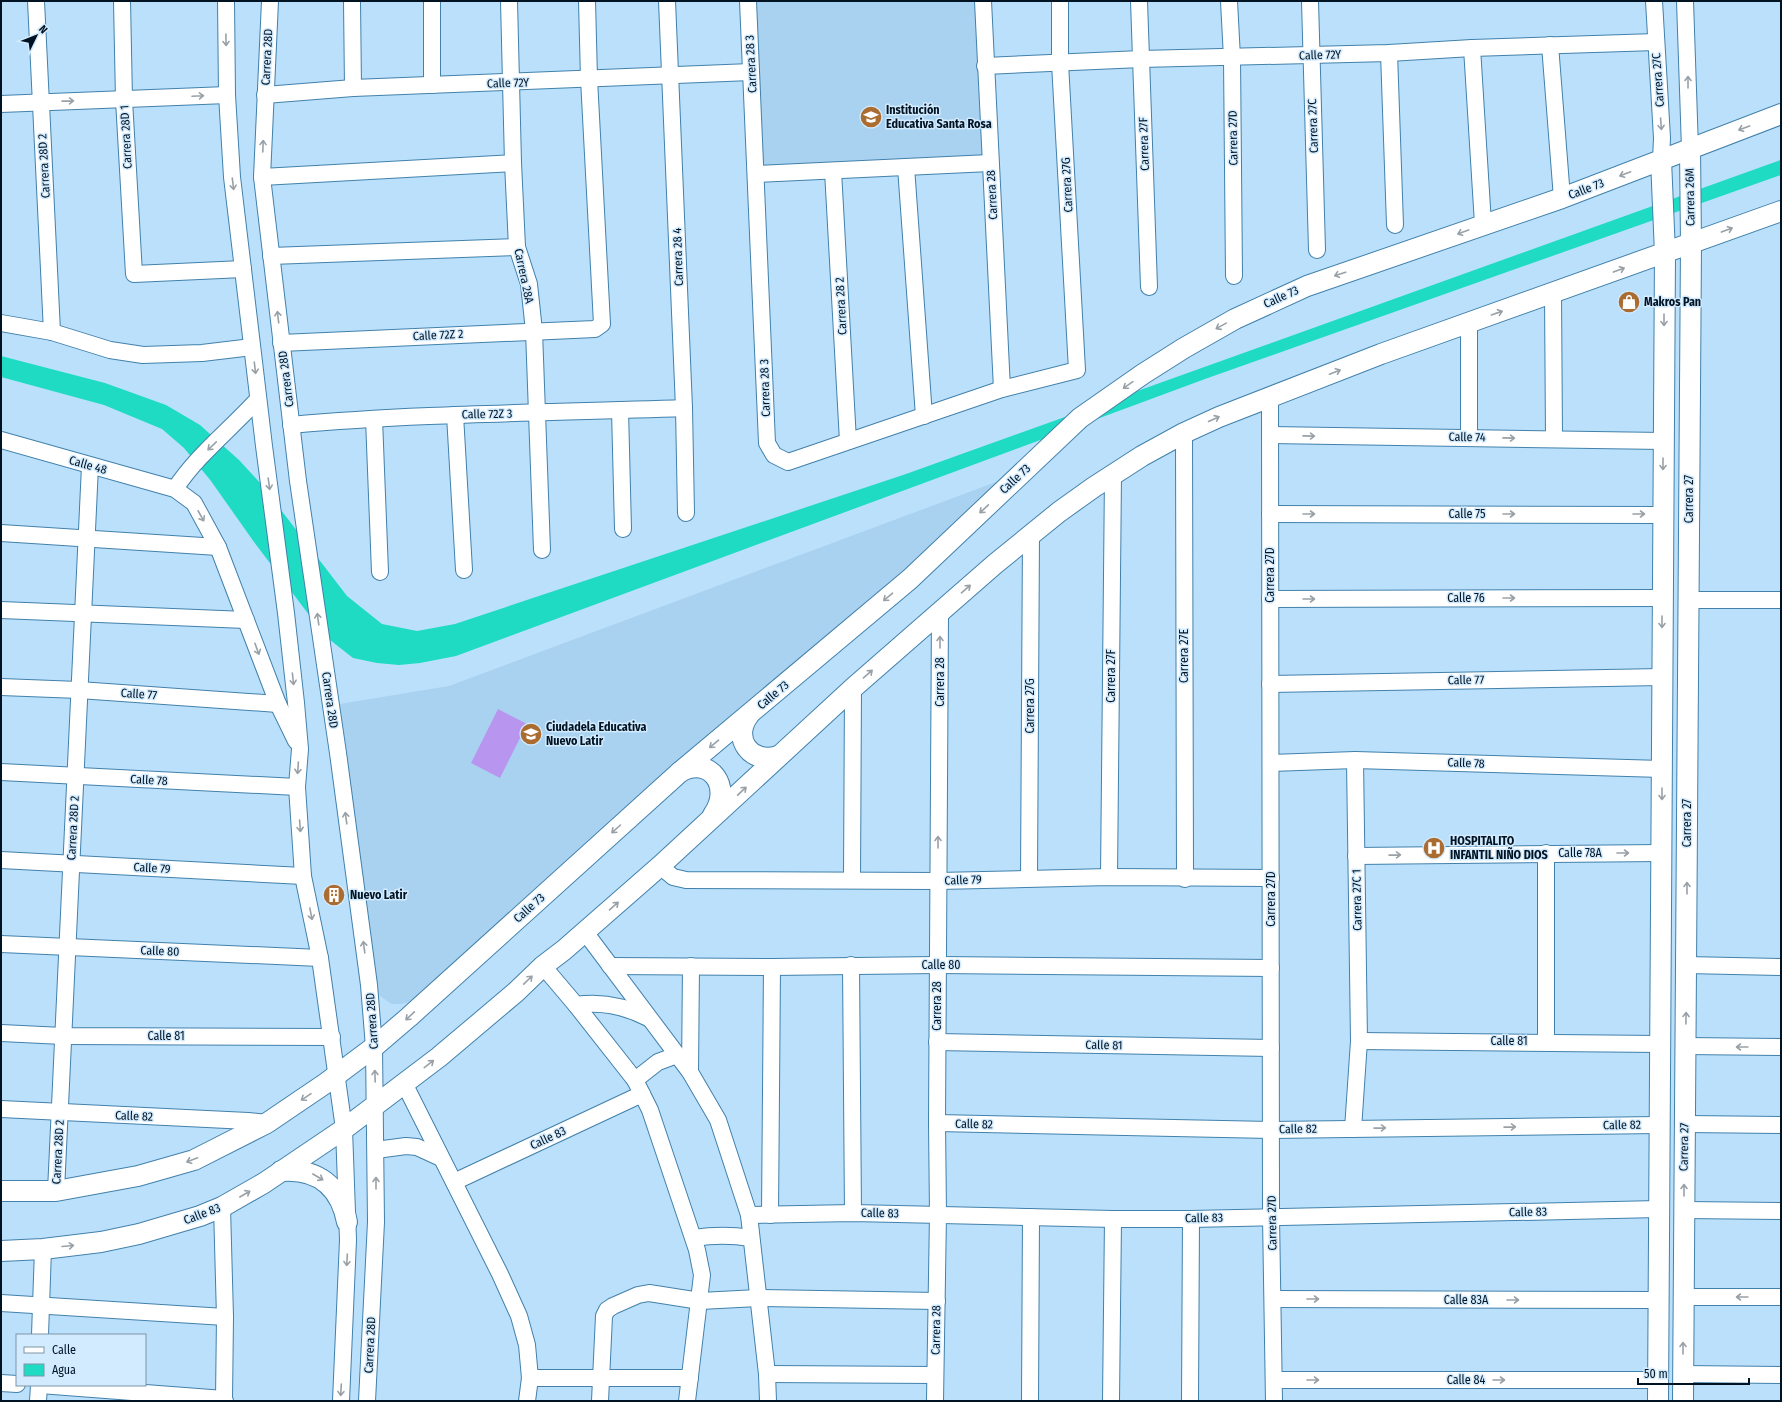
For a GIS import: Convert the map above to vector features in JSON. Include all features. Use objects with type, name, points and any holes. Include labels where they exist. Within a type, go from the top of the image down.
[{"type":"main road","name":"Calle 73","points":[[374,1048],[680,772],[910,579],[1080,418],[1160,363],[1235,319],[1278,298],[1320,281],[1562,198],[1781,114]]},
{"type":"main road","name":"Carrera 26M","points":[[1690,149],[1689,178],[1691,244]]},
{"type":"main road","points":[[1661,160],[1665,253]]},
{"type":"main road","points":[[376,1105],[516,992],[543,966],[585,932],[709,822],[778,756],[853,688],[1030,534],[1142,456],[1184,433],[1219,417],[1381,354],[1553,294],[1781,211]]},
{"type":"main road","name":"Carrera 27","points":[[1683,1401],[1691,244]]},
{"type":"main road","name":"Carrera 27","points":[[1658,1401],[1662,769],[1661,677],[1665,253]]},
{"type":"main road","points":[[749,715],[745,720],[742,732],[745,745],[759,757],[766,758],[778,756]]},
{"type":"main road","points":[[680,772],[687,769],[701,768],[714,775],[718,781],[722,795],[721,802],[709,822]]},
{"type":"main road","points":[[2,1191],[56,1191],[138,1176],[182,1164],[204,1155],[267,1123],[338,1075],[374,1048]]},
{"type":"main road","name":"Calle 83","points":[[1,1251],[43,1249],[101,1242],[139,1234],[200,1216],[222,1207],[264,1183],[344,1129],[376,1105]]},
{"type":"main road","points":[[281,1171],[295,1170],[308,1172],[331,1186],[339,1196],[344,1208],[346,1222]]},
{"type":"street","name":"Carrera 28D 2","points":[[36,1],[52,332]]},
{"type":"street","name":"Carrera 28D 1","points":[[122,1],[124,100],[134,274],[243,269]]},
{"type":"street","points":[[226,1],[227,95],[232,177],[258,399],[286,613],[300,749],[297,787],[303,876],[320,958],[338,1075],[344,1129],[346,1222],[348,1240],[341,1401]]},
{"type":"street","name":"Carrera 28D","points":[[270,1],[262,177],[298,480],[369,985],[374,1048],[376,1105],[376,1222],[367,1401]]},
{"type":"street","points":[[352,1],[353,88]]},
{"type":"street","points":[[432,1],[432,85]]},
{"type":"street","name":"Carrera 28A","points":[[509,1],[513,163],[517,247],[529,284],[534,331],[542,550]]},
{"type":"street","points":[[588,1],[589,79]]},
{"type":"street","name":"Carrera 28 4","points":[[667,1],[684,408],[686,514]]},
{"type":"street","name":"Carrera 28 3","points":[[748,1],[767,443],[774,455],[788,462],[806,457],[848,441],[1002,389],[1077,370]]},
{"type":"street","name":"Carrera 28","points":[[983,1],[1002,389]]},
{"type":"street","name":"Carrera 27G","points":[[1060,1],[1060,63],[1077,370]]},
{"type":"street","name":"Carrera 27F","points":[[1139,1],[1149,287]]},
{"type":"street","name":"Carrera 27D","points":[[1229,1],[1232,58],[1234,276]]},
{"type":"street","name":"Carrera 27C","points":[[1310,1],[1317,250]]},
{"type":"street","name":"Carrera 27C","points":[[1654,1],[1662,138],[1661,160]]},
{"type":"street","points":[[1685,1],[1690,149]]},
{"type":"street","name":"Calle 72Y","points":[[985,66],[1141,59],[1232,58],[1389,53],[1472,48],[1656,42]]},
{"type":"street","points":[[1550,45],[1562,198]]},
{"type":"street","points":[[1472,48],[1484,224]]},
{"type":"street","points":[[1389,53],[1395,226]]},
{"type":"street","name":"Calle 72Y","points":[[265,95],[353,88],[512,83],[751,72]]},
{"type":"street","name":"Calle 72Z 2","points":[[281,343],[595,329],[602,324],[589,79]]},
{"type":"street","points":[[1,104],[227,95]]},
{"type":"street","points":[[262,177],[513,163]]},
{"type":"street","points":[[756,174],[990,163]]},
{"type":"street","points":[[906,167],[924,416]]},
{"type":"street","name":"Carrera 28 2","points":[[833,171],[848,441]]},
{"type":"street","points":[[271,256],[517,247]]},
{"type":"street","points":[[1553,294],[1554,439]]},
{"type":"street","points":[[1,323],[52,332],[110,350],[143,355],[202,353],[252,347]]},
{"type":"street","points":[[1469,323],[1469,437]]},
{"type":"street","name":"Carrera 27D","points":[[1270,397],[1271,1217],[1274,1299],[1274,1401]]},
{"type":"street","points":[[258,399],[188,469],[175,489],[194,503],[218,547],[278,704],[300,749]]},
{"type":"street","name":"Calle 72Z 3","points":[[291,425],[374,418],[684,408]]},
{"type":"street","points":[[620,410],[623,529]]},
{"type":"street","points":[[455,415],[464,570]]},
{"type":"street","points":[[374,418],[380,572]]},
{"type":"street","name":"Carrera 27E","points":[[1184,433],[1185,879]]},
{"type":"street","name":"Calle 74","points":[[1270,435],[1664,441]]},
{"type":"street","name":"Calle 48","points":[[1,440],[175,489]]},
{"type":"street","name":"Carrera 28D 2","points":[[56,1191],[90,466]]},
{"type":"street","name":"Carrera 27F","points":[[1110,877],[1113,475]]},
{"type":"street","name":"Calle 75","points":[[1270,514],[1663,515]]},
{"type":"street","points":[[1,534],[218,547]]},
{"type":"street","name":"Carrera 27G","points":[[1029,878],[1030,534]]},
{"type":"street","name":"Calle 76","points":[[1270,599],[1662,598]]},
{"type":"street","points":[[1688,600],[1781,600]]},
{"type":"street","points":[[1,610],[83,615],[246,620]]},
{"type":"street","name":"Carrera 28","points":[[935,1401],[938,1214],[937,1042],[940,612]]},
{"type":"street","name":"Calle 77","points":[[1270,684],[1661,677]]},
{"type":"street","name":"Calle 77","points":[[1,687],[79,690],[278,704]]},
{"type":"street","points":[[852,880],[853,688]]},
{"type":"street","name":"Calle 78","points":[[1271,763],[1354,760],[1662,769]]},
{"type":"street","name":"Carrera 27C 1","points":[[1353,1129],[1359,1041],[1354,760]]},
{"type":"street","name":"Calle 78","points":[[1,772],[297,787]]},
{"type":"street","points":[[1546,853],[1546,1042]]},
{"type":"street","name":"Calle 78A","points":[[1356,856],[1661,853]]},
{"type":"street","name":"Calle 79","points":[[1,860],[303,876]]},
{"type":"street","name":"Calle 79","points":[[660,866],[669,875],[681,879],[938,881],[1110,877],[1185,879],[1271,878]]},
{"type":"street","points":[[585,932],[690,1072],[718,1120],[748,1215],[767,1374],[768,1401]]},
{"type":"street","name":"Calle 80","points":[[1,944],[320,958]]},
{"type":"street","points":[[851,965],[853,1213]]},
{"type":"street","name":"Calle 80","points":[[610,966],[772,967],[938,965],[1271,968]]},
{"type":"street","points":[[1686,965],[1781,967]]},
{"type":"street","points":[[543,966],[576,1005],[638,1087],[650,1110],[694,1238],[702,1269],[700,1301],[687,1401]]},
{"type":"street","points":[[690,1072],[691,966]]},
{"type":"street","points":[[770,1215],[772,967]]},
{"type":"street","points":[[576,1005],[593,1002],[613,1005],[634,1010],[650,1020]]},
{"type":"street","name":"Calle 81","points":[[1,1033],[63,1036],[332,1037]]},
{"type":"street","name":"Calle 81","points":[[1359,1041],[1660,1044]]},
{"type":"street","name":"Calle 81","points":[[937,1042],[1271,1048]]},
{"type":"street","points":[[1685,1046],[1781,1047]]},
{"type":"street","name":"Calle 83","points":[[454,1182],[638,1087],[658,1062],[677,1055]]},
{"type":"street","points":[[404,1083],[500,1274],[519,1316],[527,1345],[530,1378],[527,1401]]},
{"type":"street","name":"Calle 82","points":[[1,1109],[267,1123]]},
{"type":"street","name":"Calle 82","points":[[937,1123],[1271,1130],[1659,1125]]},
{"type":"street","points":[[1685,1124],[1781,1125]]},
{"type":"street","points":[[376,1150],[406,1146],[417,1147],[441,1158]]},
{"type":"street","points":[[52,1386],[224,1400],[222,1207]]},
{"type":"street","name":"Calle 83","points":[[748,1215],[853,1213],[938,1214],[1031,1218],[1191,1219],[1659,1209]]},
{"type":"street","points":[[1684,1210],[1781,1211]]},
{"type":"street","points":[[1030,1401],[1031,1218]]},
{"type":"street","points":[[1111,1401],[1113,1219]]},
{"type":"street","points":[[1190,1401],[1191,1219]]},
{"type":"street","points":[[694,1238],[715,1235],[736,1235],[751,1238]]},
{"type":"street","points":[[40,1334],[43,1249]]},
{"type":"street","points":[[600,1401],[603,1322],[607,1310],[627,1299],[649,1293],[700,1301],[758,1298],[937,1302]]},
{"type":"street","points":[[1683,1297],[1781,1298]]},
{"type":"street","name":"Calle 83A","points":[[1274,1299],[1658,1300]]},
{"type":"street","points":[[1,1303],[224,1317]]},
{"type":"street","points":[[767,1374],[935,1376]]},
{"type":"street","points":[[1683,1374],[1781,1375]]},
{"type":"street","points":[[530,1378],[690,1378]]},
{"type":"street","name":"Calle 84","points":[[1274,1380],[1658,1380]]},
{"type":"street","points":[[1,1383],[16,1384]]},
{"type":"street","points":[[38,1401],[40,1386]]},
{"type":"shaded area","name":"Institución Educativa Santa Rosa","points":[[748,1],[983,1],[990,163],[756,174]]},
{"type":"shaded area","name":"Ciudadela Educativa Nuevo Latir","points":[[1023,472],[416,1000],[402,1004],[392,1004],[377,994],[330,704],[340,704],[449,686]]},
{"type":"shaded area","points":[[498,709],[527,724],[500,778],[471,763]]},
{"type":"water","points":[[1781,160],[1781,175],[1205,379],[456,656],[420,663],[399,665],[377,663],[353,658],[325,636],[254,542],[211,481],[184,448],[162,429],[104,405],[1,377],[1,356],[105,383],[166,405],[200,425],[239,460],[261,484],[347,596],[382,624],[417,631],[455,624],[906,474]]},
{"type":"place","name":"Institución Educativa Santa Rosa","points":[[871,117]]},
{"type":"place","name":"Makros Pan","points":[[1629,302]]},
{"type":"place","name":"Ciudadela Educativa Nuevo Latir","points":[[531,734]]},
{"type":"place","name":"HOSPITALITO INFANTIL NIÑO DIOS","points":[[1434,848]]},
{"type":"place","name":"Nuevo Latir","points":[[334,895]]}]
